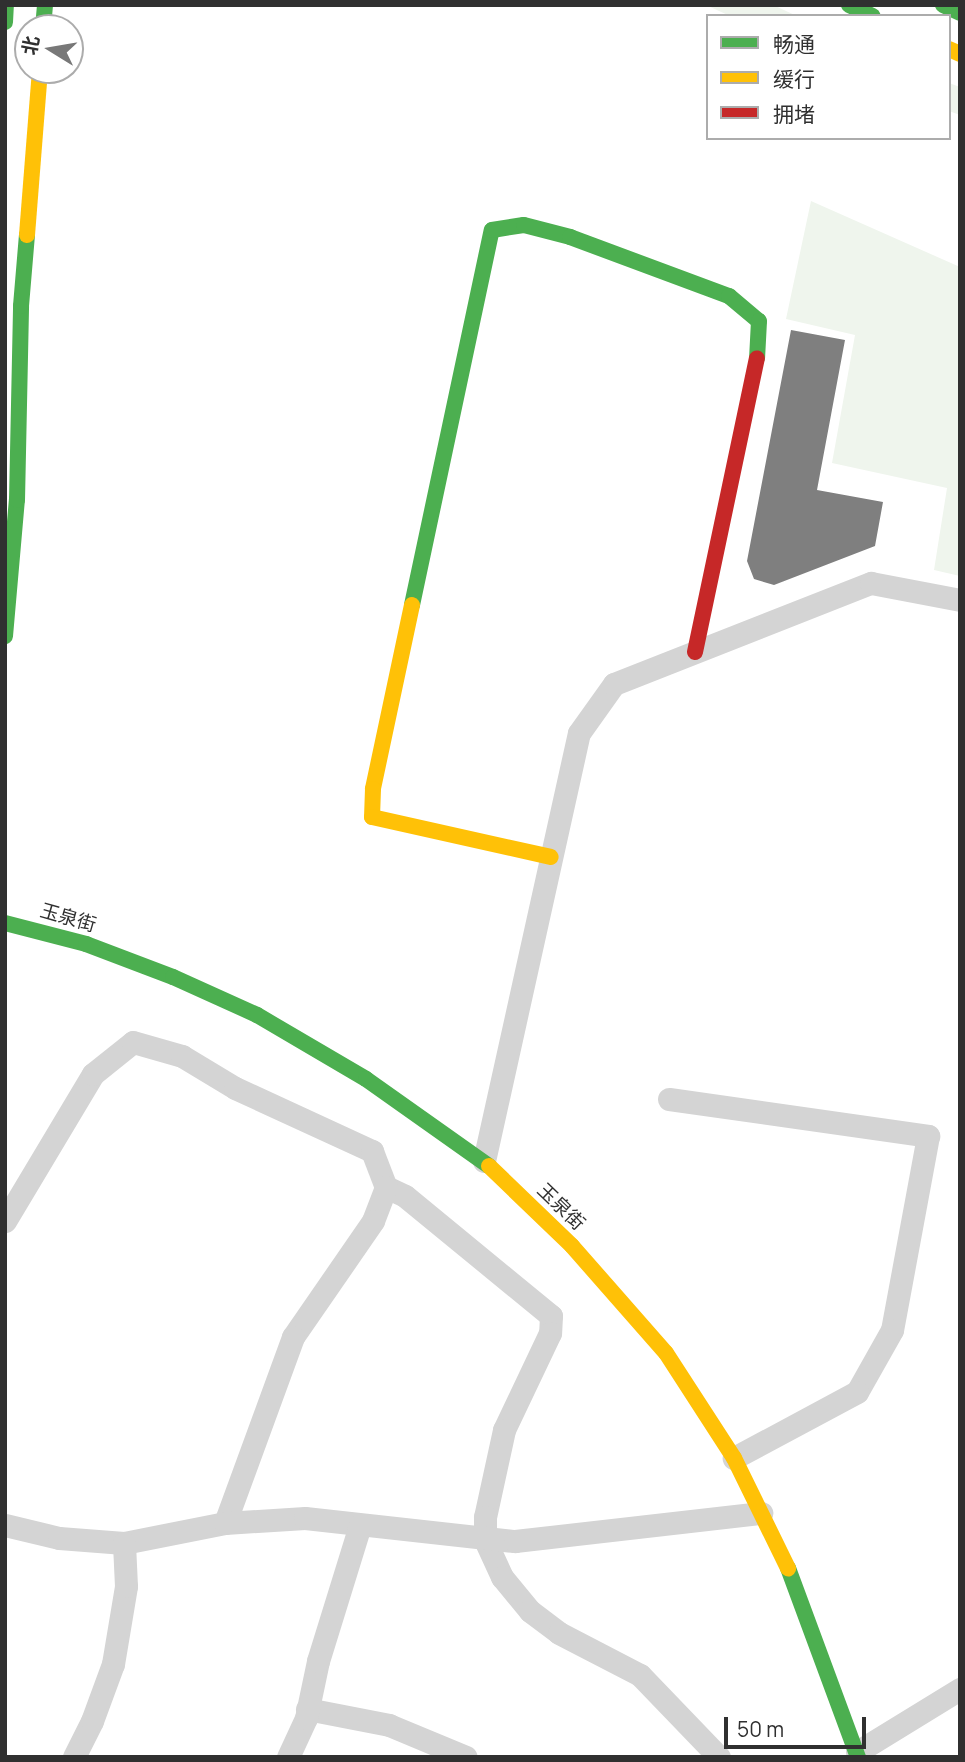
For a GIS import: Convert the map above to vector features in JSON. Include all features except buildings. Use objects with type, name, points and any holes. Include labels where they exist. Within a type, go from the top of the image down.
[{"type":"main road","points":[[5,22],[6,5]]},
{"type":"main road","points":[[849,5],[869,14]]},
{"type":"main road","points":[[943,5],[960,13]]},
{"type":"main road","points":[[5,636],[17,500],[21,306],[39,84]]},
{"type":"main road","points":[[551,857],[372,817],[373,789],[492,230],[524,225],[570,237],[729,296],[759,321],[758,356],[695,652]]},
{"type":"main road","name":"玉泉街","points":[[5,923],[86,944],[173,977],[257,1015],[366,1079],[484,1161],[572,1246],[666,1353],[734,1458],[792,1577],[857,1754]]},
{"type":"street","points":[[484,1161],[579,733],[614,684],[871,583],[960,600]]},
{"type":"street","points":[[5,1221],[93,1074],[134,1042],[182,1056],[235,1088],[372,1151],[386,1186],[405,1196],[551,1316],[550,1333],[504,1430],[485,1517],[485,1540],[502,1577],[530,1611],[559,1633],[640,1675],[719,1757]]},
{"type":"street","points":[[668,1099],[928,1136],[891,1330],[857,1392],[734,1458]]},
{"type":"street","points":[[225,1523],[293,1337],[373,1221],[386,1186]]},
{"type":"street","points":[[5,1525],[59,1538],[124,1543],[225,1523],[305,1518],[485,1540],[515,1541],[761,1513]]},
{"type":"street","points":[[288,1757],[307,1709],[318,1661],[360,1525]]},
{"type":"street","points":[[74,1757],[113,1664],[126,1586],[124,1543]]},
{"type":"street","points":[[857,1754],[960,1689]]},
{"type":"street","points":[[307,1709],[388,1725],[466,1757]]},
{"type":"shaded area","points":[[706,5],[773,5],[793,14],[726,14]]},
{"type":"shaded area","points":[[951,84],[960,87],[960,115],[951,112]]},
{"type":"shaded area","points":[[811,201],[960,267],[960,576],[934,570],[947,488],[832,463],[855,335],[786,319]]},
{"type":"traffic: fast","points":[[5,22],[6,5]]},
{"type":"traffic: fast","points":[[44,14],[45,5]]},
{"type":"traffic: fast","points":[[849,5],[869,14]]},
{"type":"traffic: fast","points":[[943,5],[960,13]]},
{"type":"traffic: fast","points":[[412,605],[492,230],[524,225],[570,237],[729,296],[759,321],[757,358]]},
{"type":"traffic: fast","points":[[5,636],[17,500],[21,306],[27,235]]},
{"type":"traffic: fast","points":[[5,923],[86,944],[173,977],[257,1015],[366,1079],[489,1166]]},
{"type":"traffic: fast","points":[[788,1568],[858,1757]]},
{"type":"traffic: slow","points":[[951,50],[960,54]]},
{"type":"traffic: slow","points":[[27,235],[39,84]]},
{"type":"traffic: slow","points":[[412,605],[373,789],[372,817],[551,857]]},
{"type":"traffic: slow","points":[[489,1166],[572,1246],[666,1353],[734,1458],[788,1568]]},
{"type":"traffic: jam","points":[[695,652],[757,358]]}]
